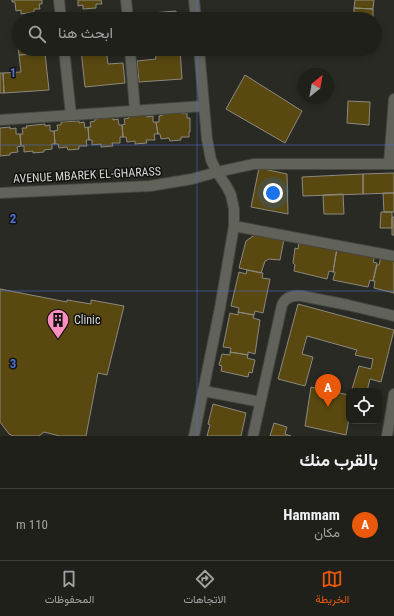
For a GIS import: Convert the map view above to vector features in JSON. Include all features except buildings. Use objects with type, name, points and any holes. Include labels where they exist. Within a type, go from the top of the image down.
[{"type":"street","points":[[59,0],[60,12]]},
{"type":"street","points":[[126,0],[127,12]]},
{"type":"street","points":[[194,0],[195,12]]},
{"type":"street","points":[[65,56],[71,115]]},
{"type":"street","points":[[131,56],[135,111]]},
{"type":"street","points":[[194,436],[220,308],[234,226],[234,209],[227,186],[211,160],[207,139],[200,56]]},
{"type":"street","name":"AVENUE MBAREK EL-GHARASS","points":[[0,193],[150,186],[192,179],[217,172],[265,163],[391,164],[394,99]]},
{"type":"street","points":[[0,120],[204,106]]},
{"type":"street","points":[[234,226],[394,256]]},
{"type":"street","points":[[253,436],[282,305],[287,299],[302,296],[348,304],[394,316]]},
{"type":"street","points":[[204,391],[260,402]]},
{"type":"street","points":[[386,436],[392,421],[394,394]]},
{"type":"place","name":"Clinic","points":[[58,340]]},
{"type":"place","name":"Hammam","points":[[328,407]]}]
